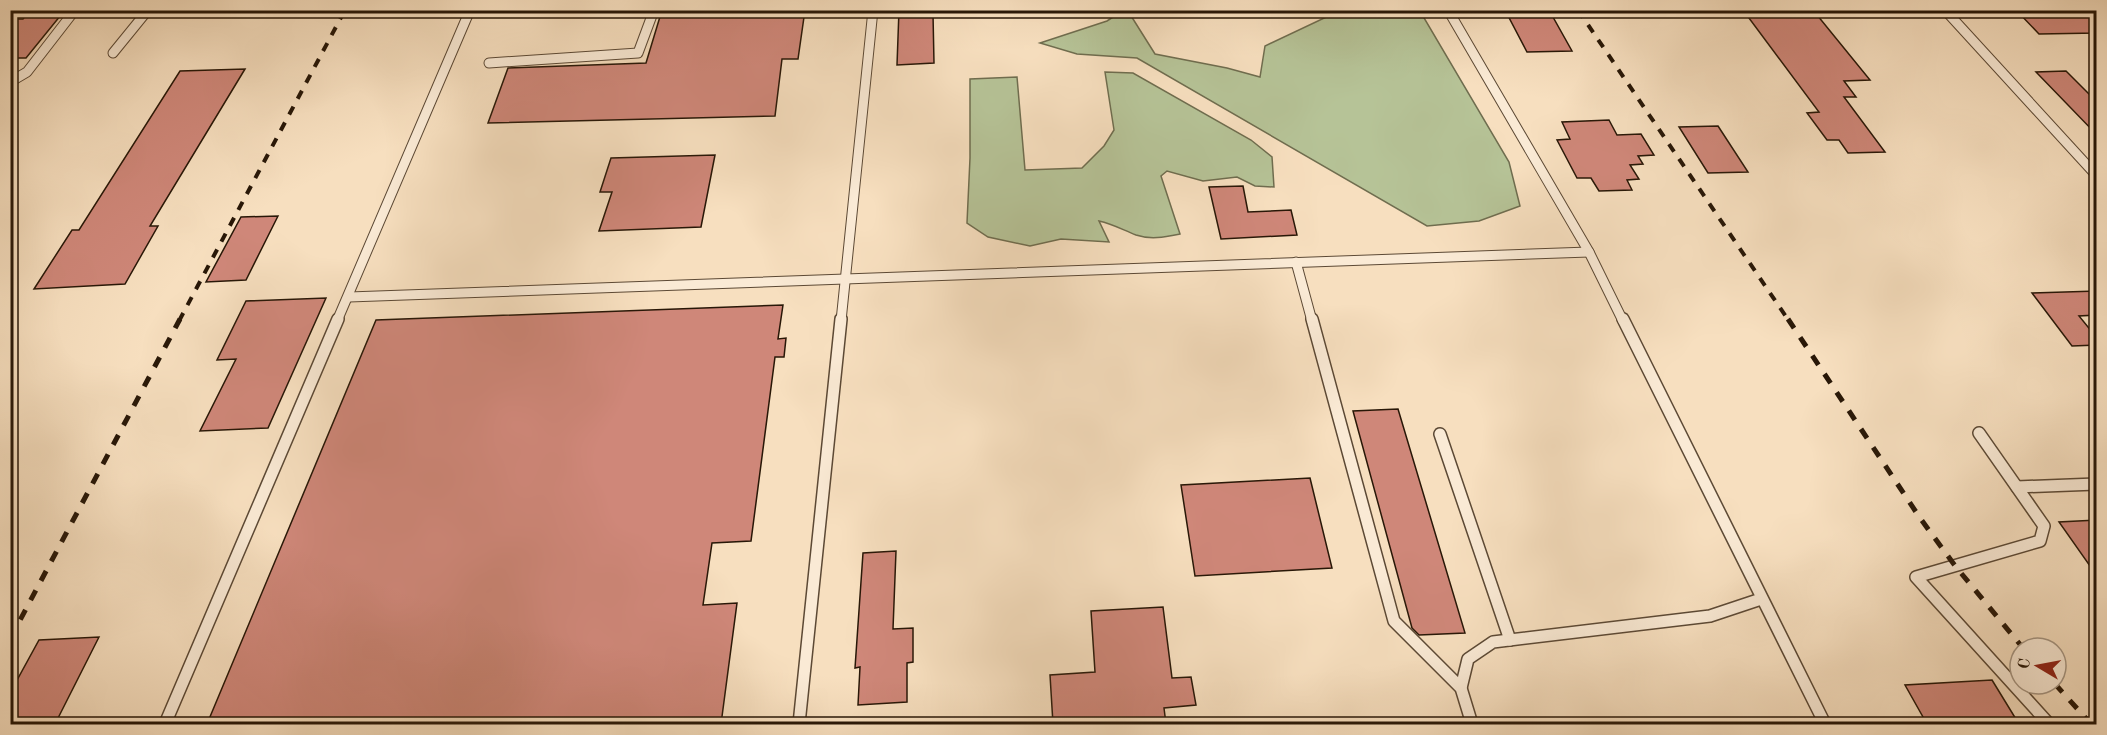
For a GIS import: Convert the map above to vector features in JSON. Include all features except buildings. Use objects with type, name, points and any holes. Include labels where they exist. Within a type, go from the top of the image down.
[{"type":"lane","points":[[10,82],[27,72],[75,10]]},
{"type":"lane","points":[[113,53],[148,10]]},
{"type":"lane","points":[[165,724],[470,10]]},
{"type":"lane","points":[[489,63],[638,53],[654,10]]},
{"type":"lane","points":[[799,724],[873,10]]},
{"type":"lane","points":[[1448,10],[1589,252],[1825,724]]},
{"type":"lane","points":[[1945,10],[2097,175]]},
{"type":"lane","points":[[349,297],[1589,252]]},
{"type":"lane","points":[[1296,262],[1394,621],[1461,688],[1472,724]]},
{"type":"lane","points":[[1979,433],[2044,526],[2040,541],[1916,577],[2049,724]]},
{"type":"lane","points":[[1440,434],[1510,640]]},
{"type":"lane","points":[[2017,487],[2097,484]]},
{"type":"lane","points":[[1461,688],[1468,659],[1493,642],[1710,616],[1761,599]]},
{"type":"green space","points":[[1124,10],[1128,11],[1155,54],[1260,77],[1265,46],[1339,11],[1420,11],[1509,162],[1520,206],[1479,221],[1427,226],[1137,58],[1077,54],[1040,43],[1107,21]]},
{"type":"green space","points":[[1105,72],[1133,73],[1251,140],[1272,157],[1274,187],[1255,186],[1237,177],[1203,181],[1167,171],[1161,176],[1180,234],[1163,237],[1142,237],[1099,221],[1109,242],[1061,239],[1030,246],[988,237],[967,223],[970,79],[1017,77],[1025,170],[1082,168],[1104,146],[1114,130]]},
{"type":"railway","points":[[179,321],[345,10]]},
{"type":"railway","points":[[1578,10],[1789,321]]},
{"type":"railway","points":[[10,639],[180,319]]},
{"type":"railway","points":[[1788,319],[1920,518],[1956,567],[2013,636]]},
{"type":"railway","points":[[2066,696],[2091,724]]}]
